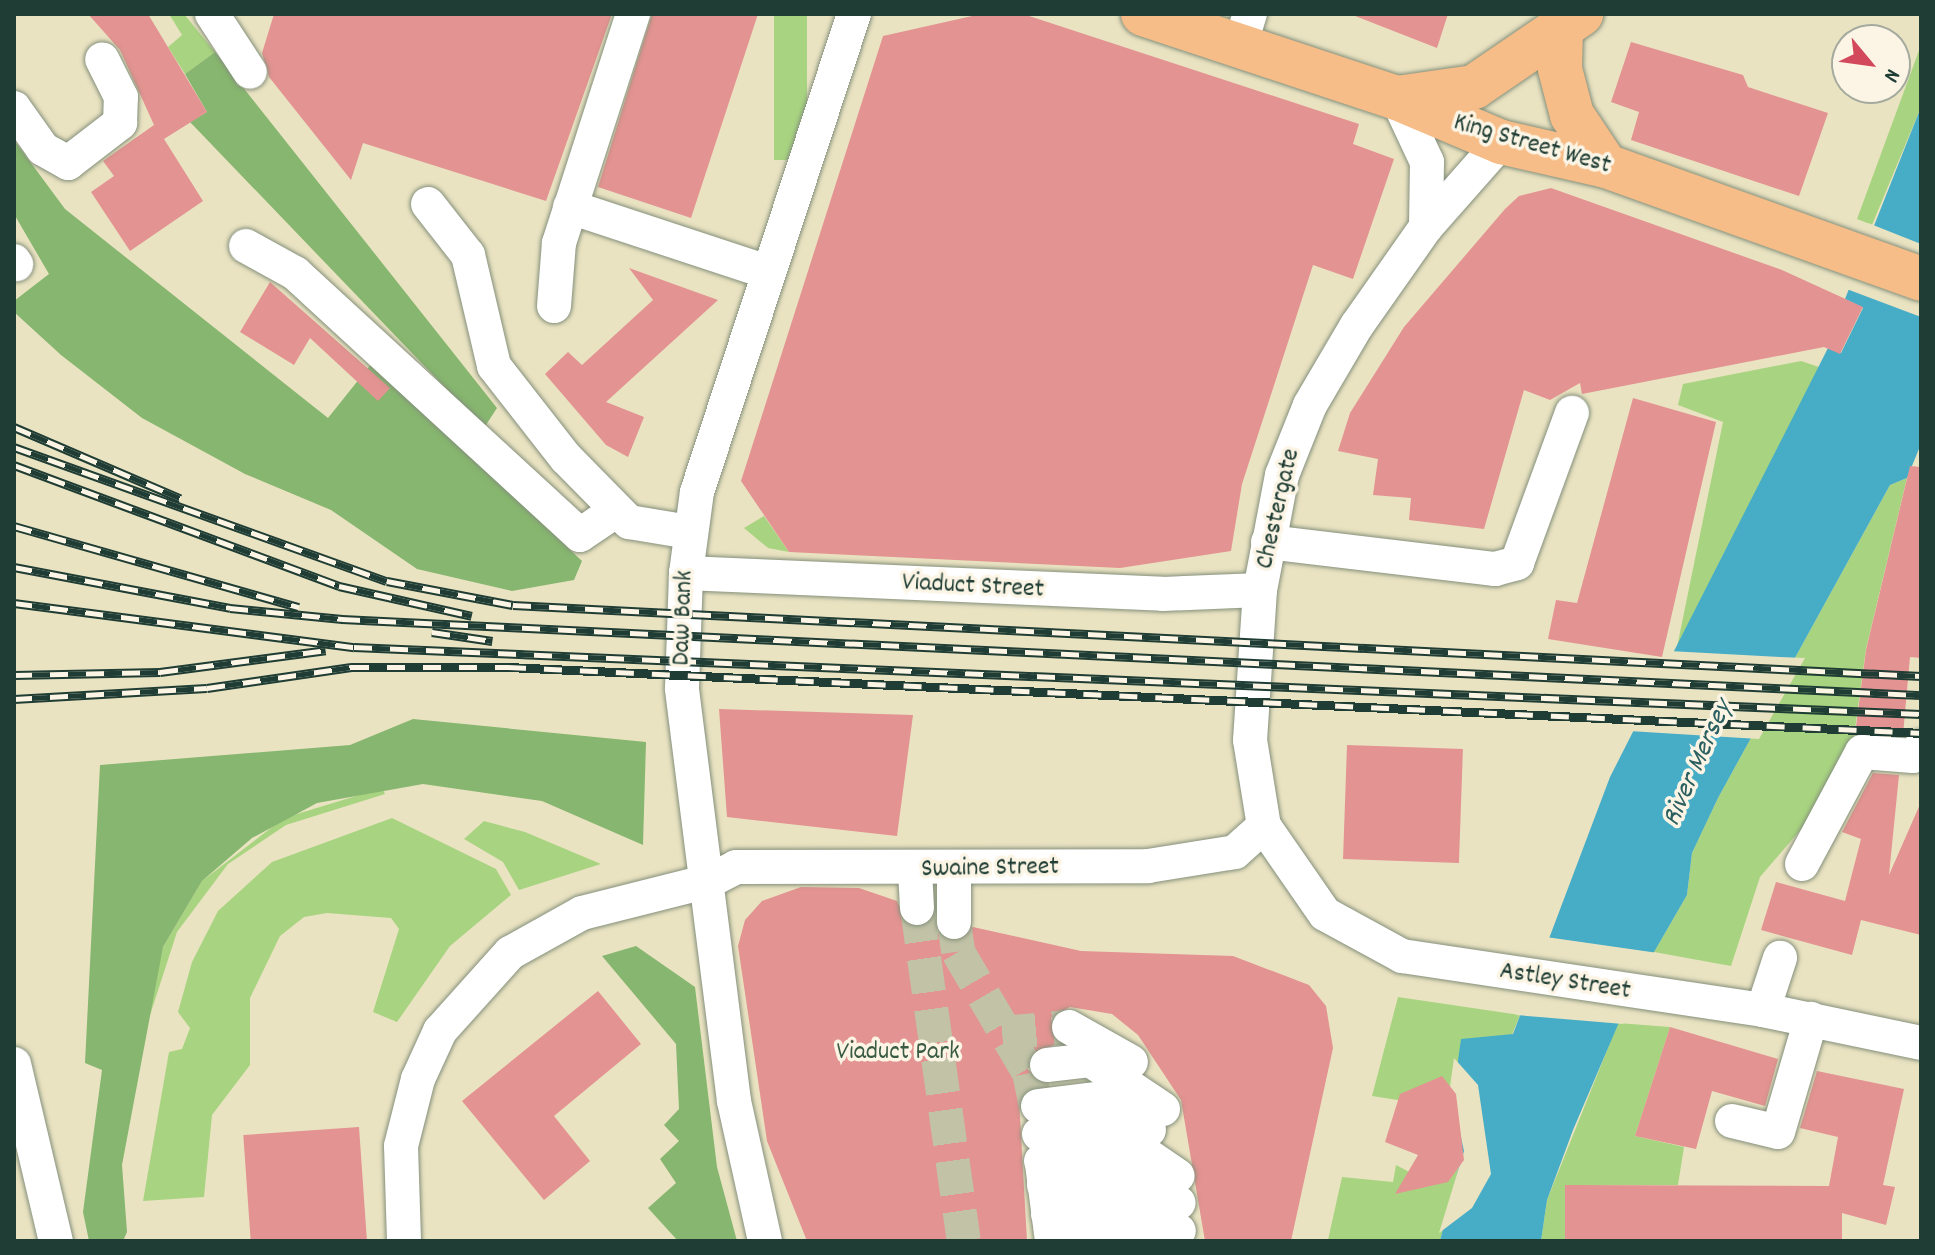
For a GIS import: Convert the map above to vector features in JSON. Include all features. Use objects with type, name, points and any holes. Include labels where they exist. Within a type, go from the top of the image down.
[{"type":"main road","name":"King Street West","points":[[1143,14],[1245,30],[1501,142],[1606,166],[1921,279]]},
{"type":"main road","points":[[1397,98],[1474,87],[1568,19]]},
{"type":"main road","points":[[1568,19],[1560,69],[1572,115],[1606,166]]},
{"type":"street","points":[[212,14],[250,72]]},
{"type":"street","points":[[554,306],[570,207],[633,14]]},
{"type":"street","name":"Daw Bank","points":[[765,1241],[734,1101],[709,881],[682,688],[686,573],[689,532],[768,272],[854,14]]},
{"type":"street","points":[[14,108],[43,149],[68,163],[120,123],[121,97],[102,59]]},
{"type":"street","points":[[1397,98],[1427,162],[1426,227]]},
{"type":"street","name":"Chestergate","points":[[1264,826],[1250,770],[1260,590],[1282,475],[1310,405],[1426,227],[1501,142]]},
{"type":"street","points":[[428,204],[468,255],[494,366],[613,513],[651,530],[689,532]]},
{"type":"street","points":[[570,207],[768,272]]},
{"type":"street","points":[[246,246],[295,273],[580,535],[613,513]]},
{"type":"street","points":[[1268,542],[1495,569],[1517,563],[1572,413]]},
{"type":"street","name":"Viaduct Street","points":[[686,573],[1068,591],[1260,590]]},
{"type":"street","points":[[1802,864],[1862,752],[1913,756],[1921,747]]},
{"type":"street","name":"Swaine Street","points":[[404,1241],[401,1146],[408,1113],[430,1051],[465,996],[510,953],[582,913],[709,881],[736,867],[793,863],[934,871],[1206,858],[1235,852],[1264,826]]},
{"type":"street","name":"Astley Street","points":[[1264,826],[1310,897],[1359,937],[1402,956],[1707,1005],[1763,1010],[1921,1043]]},
{"type":"street","points":[[917,908],[934,871]]},
{"type":"street","points":[[934,871],[954,922]]},
{"type":"street","points":[[1763,1010],[1780,958]]},
{"type":"street","points":[[1732,1121],[1778,1132],[1811,1019]]},
{"type":"street","points":[[1069,1027],[1151,1076]]},
{"type":"street","points":[[1047,1065],[1090,1060],[1163,1109]]},
{"type":"street","points":[[14,1064],[56,1241]]},
{"type":"street","points":[[1045,1175],[1105,1126],[1173,1200]]},
{"type":"street","points":[[1045,1175],[1105,1181],[1173,1200]]},
{"type":"street","points":[[1045,1175],[1115,1241]]},
{"type":"green space","points":[[169,14],[184,14],[215,52],[185,74],[168,47],[182,35]]},
{"type":"green space","points":[[774,14],[807,14],[807,160],[774,160]]},
{"type":"green space","points":[[1921,45],[1921,107],[1872,225],[1857,219],[1899,104],[1911,104],[1911,72]]},
{"type":"green space","points":[[215,52],[497,408],[484,428],[190,122],[207,112],[185,74]]},
{"type":"green space","points":[[14,140],[65,209],[328,418],[372,363],[582,561],[574,580],[512,591],[417,569],[331,510],[245,474],[142,418],[61,355],[14,312],[14,301],[49,274],[14,214]]},
{"type":"green space","points":[[1801,361],[1819,367],[1677,647],[1723,422],[1678,405],[1683,384]]},
{"type":"green space","points":[[1907,478],[1866,649],[1853,744],[1816,812],[1760,877],[1731,966],[1654,952],[1687,895],[1692,853],[1718,798],[1890,485]]},
{"type":"green space","points":[[764,516],[789,552],[768,548],[744,528]]},
{"type":"green space","points":[[413,719],[646,742],[643,845],[542,801],[423,784],[317,803],[252,838],[202,881],[163,947],[122,1165],[127,1232],[123,1241],[89,1241],[83,1212],[102,1070],[85,1063],[100,765],[350,745]]},
{"type":"green space","points":[[382,788],[385,794],[286,825],[228,864],[177,932],[141,1043],[163,947],[202,881],[284,818]]},
{"type":"green space","points":[[392,818],[496,869],[511,895],[450,946],[397,1022],[373,1012],[399,929],[391,918],[327,913],[304,917],[280,936],[250,998],[250,1065],[212,1115],[204,1197],[143,1201],[169,1052],[182,1049],[190,1028],[178,1012],[192,962],[218,911],[272,862]]},
{"type":"green space","points":[[484,821],[525,832],[601,864],[519,890],[503,862],[464,839]]},
{"type":"green space","points":[[636,946],[695,987],[717,1167],[737,1241],[678,1241],[648,1208],[676,1183],[660,1159],[679,1141],[664,1125],[679,1109],[676,1044],[602,956]]},
{"type":"green space","points":[[1398,997],[1520,1015],[1459,1166],[1440,1241],[1328,1240],[1342,1177],[1393,1182],[1396,1165],[1417,1176],[1423,1167],[1404,1101],[1372,1096]]},
{"type":"green space","points":[[1618,1023],[1670,1027],[1635,1136],[1684,1147],[1678,1185],[1601,1185],[1596,1241],[1541,1241],[1547,1200]]},
{"type":"water","name":"River Mersey","points":[[1921,107],[1921,444],[1907,478],[1890,485],[1718,798],[1692,853],[1687,895],[1635,985],[1573,1130],[1547,1200],[1541,1241],[1440,1241],[1459,1166],[1452,1103],[1461,1039],[1513,1034],[1610,777],[1828,348],[1841,353],[1863,308],[1845,299]]},
{"type":"pier","points":[[1868,223],[1921,244],[1921,317],[1844,288]]},
{"type":"pier","points":[[1669,651],[1805,658],[1759,739],[1629,731]]},
{"type":"pier","points":[[1546,937],[1658,953],[1623,1024],[1516,1015]]},
{"type":"pier","points":[[1454,1058],[1478,1085],[1491,1174],[1472,1208],[1439,1233],[1464,1151],[1450,1087]]},
{"type":"building","points":[[88,14],[148,14],[207,112],[164,139],[203,201],[130,251],[91,192],[114,176],[103,161],[154,125],[120,50]]},
{"type":"building","points":[[274,14],[612,14],[546,201],[363,143],[351,180],[269,77],[262,53]]},
{"type":"building","points":[[652,14],[758,14],[691,218],[598,187]]},
{"type":"building","points":[[981,14],[1023,14],[1359,124],[1353,144],[1394,159],[1353,279],[1313,265],[1242,484],[1231,551],[1120,568],[789,552],[741,481],[883,36]]},
{"type":"building","points":[[1350,14],[1448,14],[1437,48]]},
{"type":"building","points":[[1631,42],[1743,75],[1748,87],[1828,113],[1799,196],[1631,140],[1639,112],[1611,102]]},
{"type":"building","points":[[1551,188],[1782,270],[1863,307],[1840,354],[1824,347],[1582,394],[1580,383],[1550,400],[1524,390],[1484,529],[1409,520],[1411,498],[1373,495],[1378,459],[1338,451],[1350,413],[1404,327],[1505,209],[1519,196]]},
{"type":"building","points":[[629,268],[718,300],[606,402],[644,417],[628,457],[606,445],[545,374],[568,352],[582,365],[653,300]]},
{"type":"building","points":[[270,282],[390,388],[378,401],[310,338],[294,365],[240,332]]},
{"type":"building","points":[[1633,398],[1716,422],[1662,657],[1548,639],[1556,600],[1577,603]]},
{"type":"building","points":[[1910,466],[1921,467],[1921,658],[1910,657],[1903,735],[1855,734],[1866,650]]},
{"type":"building","points":[[719,709],[913,715],[897,836],[727,817]]},
{"type":"building","points":[[1347,745],[1463,749],[1459,863],[1343,859]]},
{"type":"building","points":[[1873,773],[1899,775],[1889,875],[1921,802],[1921,935],[1861,920],[1852,955],[1761,930],[1776,882],[1845,901],[1861,839],[1842,832]]},
{"type":"building","name":"Viaduct Park","points":[[801,887],[859,888],[897,901],[907,925],[934,918],[937,933],[953,942],[973,927],[1081,951],[1233,956],[1309,985],[1326,1006],[1333,1048],[1291,1241],[1205,1241],[1181,1100],[1138,1035],[1112,1014],[1070,1007],[1051,1018],[1056,1044],[1029,1056],[1027,1068],[1039,1083],[1019,1099],[1027,1241],[807,1241],[767,1141],[738,946],[745,920],[762,901]]},
{"type":"building","points":[[598,991],[641,1044],[554,1116],[590,1161],[544,1200],[462,1101]]},
{"type":"building","points":[[1670,1027],[1778,1059],[1765,1106],[1712,1091],[1696,1149],[1635,1136]]},
{"type":"building","points":[[1817,1071],[1904,1089],[1883,1185],[1895,1187],[1886,1225],[1842,1213],[1842,1241],[1565,1241],[1565,1185],[1829,1186],[1838,1137],[1800,1128]]},
{"type":"building","points":[[1442,1076],[1456,1094],[1464,1160],[1448,1182],[1395,1194],[1418,1155],[1385,1142],[1400,1094]]},
{"type":"building","points":[[359,1127],[367,1241],[251,1241],[243,1135]]},
{"type":"tunnel","points":[[917,908],[964,1241]]},
{"type":"tunnel","points":[[954,922],[958,952],[1029,1073],[1038,1115]]},
{"type":"tunnel","points":[[1002,1033],[1069,1027]]},
{"type":"railway","points":[[14,427],[180,498]]},
{"type":"railway","points":[[14,447],[387,581],[513,605],[1921,676]]},
{"type":"railway","points":[[14,465],[339,586],[472,616]]},
{"type":"railway","points":[[14,526],[299,607]]},
{"type":"railway","points":[[14,567],[230,608],[342,619],[1921,695]]},
{"type":"railway","points":[[14,603],[354,647],[1921,714]]},
{"type":"railway","points":[[432,632],[492,641]]},
{"type":"railway","points":[[14,675],[160,672],[326,650]]},
{"type":"railway","points":[[14,699],[207,688],[351,667],[508,667],[1921,733]]}]
